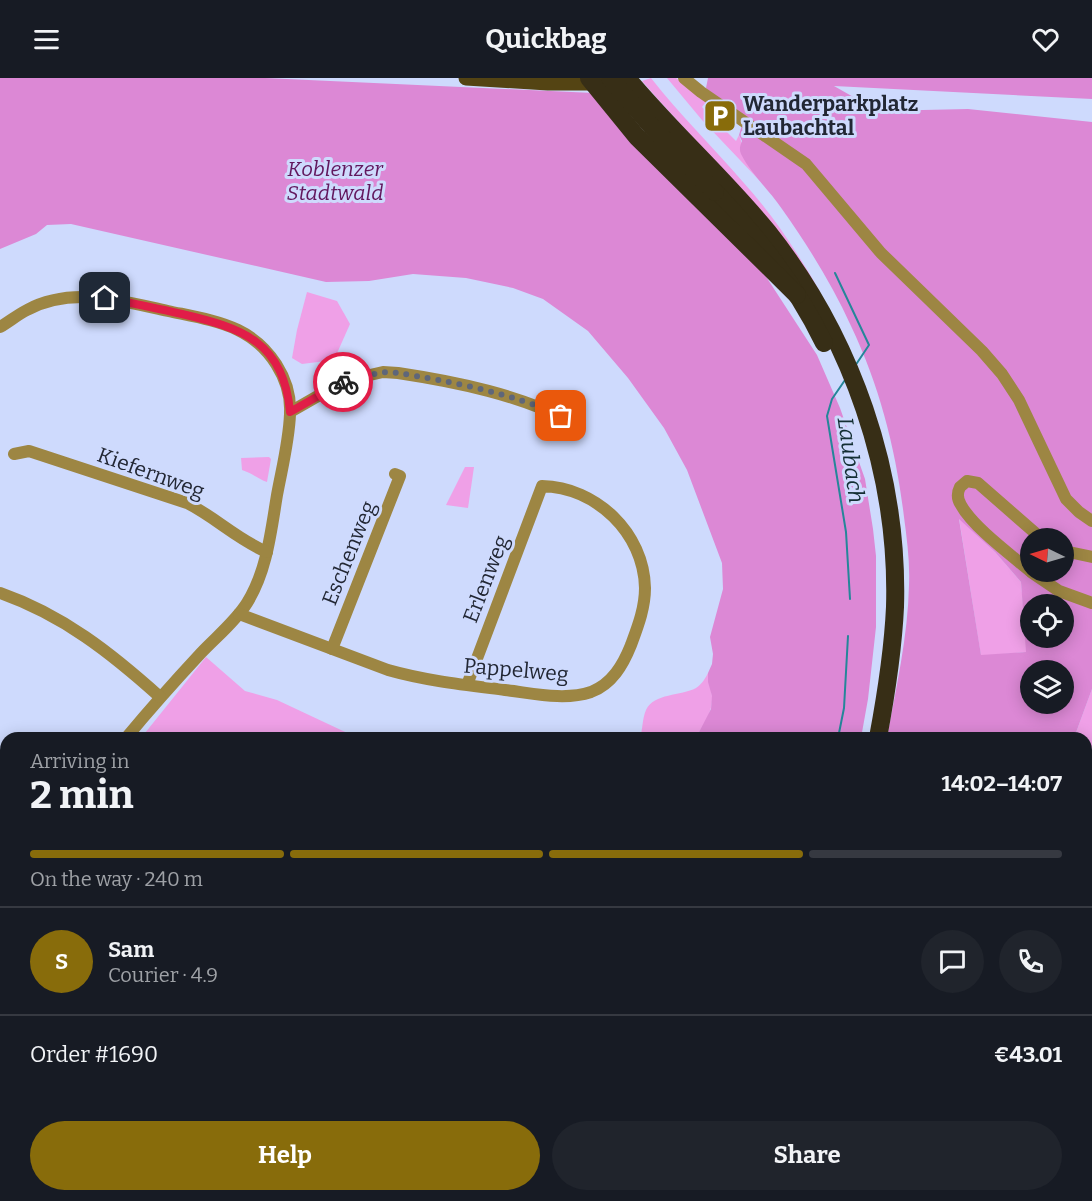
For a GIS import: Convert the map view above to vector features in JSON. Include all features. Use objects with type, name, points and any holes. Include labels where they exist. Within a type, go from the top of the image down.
[{"type":"highway","points":[[589,78],[637,136],[797,295]]},
{"type":"highway","points":[[610,78],[651,126],[754,235],[797,295],[819,334],[854,414],[871,472],[881,525],[885,580],[885,618],[880,671],[869,732]]},
{"type":"highway","points":[[627,78],[732,189],[787,257],[829,325],[857,389],[883,472],[894,546],[893,630],[879,732]]},
{"type":"main road","points":[[466,78],[576,84],[599,83],[620,78]]},
{"type":"street","points":[[689,80],[806,164],[880,253],[982,351],[1002,374],[1019,400],[1066,499],[1092,521]]},
{"type":"street","points":[[0,327],[27,310],[62,298],[84,296],[105,298],[227,325],[251,338],[269,354],[286,382],[290,412],[267,552],[255,588],[239,614],[160,697],[131,732]]},
{"type":"street","points":[[290,412],[344,381],[382,372],[398,373],[523,401],[574,423],[571,430]]},
{"type":"street","name":"Kiefernweg","points":[[14,454],[29,452],[187,503],[205,512],[256,548],[267,552]]},
{"type":"street","name":"Eschenweg","points":[[332,649],[390,504],[400,476],[395,474]]},
{"type":"street","points":[[1020,562],[966,513],[958,497],[960,487],[967,481],[978,483],[1030,528]]},
{"type":"street","name":"Pappelweg","points":[[239,614],[412,677],[566,696],[591,692],[603,686],[623,664],[638,628],[644,606],[645,588],[641,560],[632,540],[608,511],[595,502],[557,486],[542,486]]},
{"type":"street","name":"Erlenweg","points":[[467,685],[542,486]]},
{"type":"street","points":[[1074,553],[1092,557]]},
{"type":"street","points":[[1047,582],[1063,593],[1092,603]]},
{"type":"street","points":[[0,593],[78,630],[110,653],[160,697]]},
{"type":"shaded area","points":[[651,78],[765,208],[795,251],[822,295],[803,266],[760,211],[642,81]]},
{"type":"shaded area","points":[[667,78],[676,78],[706,102],[702,107],[736,141],[739,135],[750,168],[758,179],[702,120]]},
{"type":"shaded area","points":[[307,292],[337,301],[350,324],[334,360],[302,364],[292,358]]},
{"type":"shaded area","points":[[269,457],[271,459],[267,482],[242,470],[241,458]]},
{"type":"shaded area","points":[[465,467],[474,467],[468,508],[446,505]]},
{"type":"shaded area","points":[[959,518],[995,552],[1021,582],[1020,648],[1027,648],[1027,652],[981,656]]},
{"type":"shaded area","points":[[206,657],[245,691],[277,700],[345,732],[146,732]]},
{"type":"shaded area","points":[[708,673],[712,703],[699,732],[641,732],[645,713],[650,705],[661,698],[690,691],[703,681]]},
{"type":"shaded area","points":[[1092,689],[1092,732],[1076,732]]},
{"type":"green space","name":"Koblenzer Stadtwald","points":[[0,78],[265,78],[593,93],[765,275],[817,355],[840,408],[865,479],[876,556],[876,627],[862,732],[699,732],[711,709],[712,696],[708,673],[713,654],[710,637],[723,589],[722,563],[687,470],[664,428],[628,378],[588,331],[543,299],[513,288],[466,278],[413,274],[369,281],[326,282],[71,224],[47,225],[36,234],[0,249]]},
{"type":"green space","points":[[708,78],[1092,78],[1092,99],[834,86],[878,111],[968,109],[1092,122],[1092,689],[1076,732],[888,732],[904,643],[909,576],[901,492],[891,443],[870,372],[844,310],[792,223],[741,154],[742,141],[739,135],[742,125],[706,88]],"holes":[[[959,519],[995,552],[1020,581],[1020,528],[1074,528],[1074,582],[1021,582],[1022,594],[1074,594],[1074,648],[1026,648],[1026,652],[981,655]]]},
{"type":"waterway","name":"Laubach","points":[[835,273],[869,345],[855,366]]},
{"type":"waterway","name":"Laubach","points":[[845,380],[832,399],[827,416],[846,532],[850,599]]},
{"type":"waterway","name":"Laubach","points":[[839,732],[844,708],[848,636]]},
{"type":"way so far","points":[[343,382],[382,372],[398,373],[501,395],[541,407],[561,416]]},
{"type":"place","name":"Wanderparkplatz Laubachtal","points":[[720,116]]},
{"type":"route","points":[[105,298],[212,321],[240,331],[269,354],[281,371],[289,395],[290,412],[343,382]]}]
